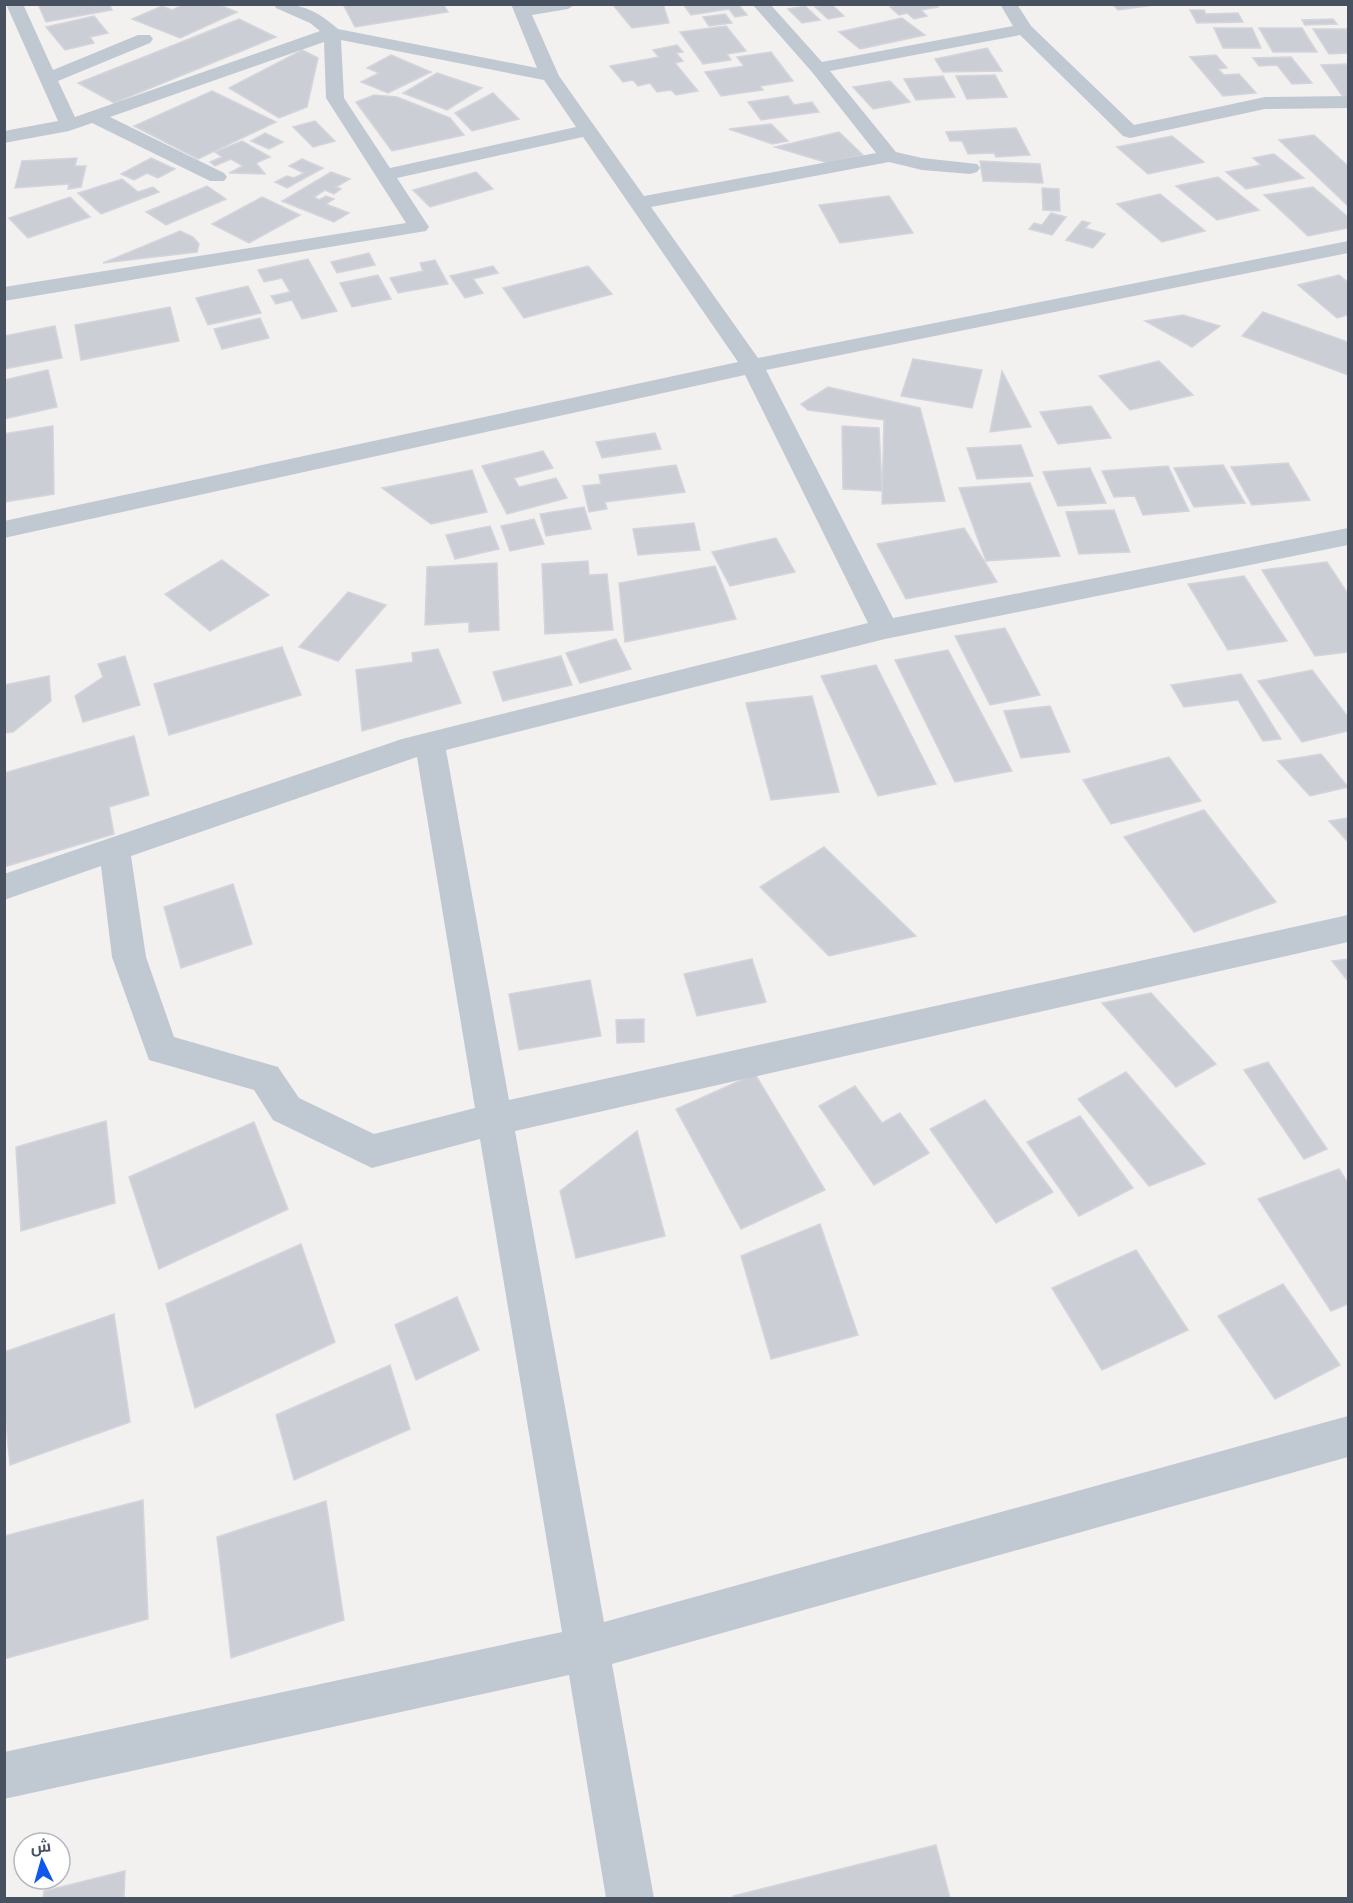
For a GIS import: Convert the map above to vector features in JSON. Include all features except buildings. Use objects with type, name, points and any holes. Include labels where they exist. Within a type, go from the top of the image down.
[{"type":"street","points":[[14,4],[69,124]]},
{"type":"street","points":[[4,294],[419,227],[335,98],[332,33],[311,12],[282,4]]},
{"type":"street","points":[[568,4],[520,8],[550,76],[752,366],[885,629]]},
{"type":"street","points":[[760,4],[818,68],[889,156]]},
{"type":"street","points":[[1008,4],[1024,29],[1130,132],[1265,103],[1348,102]]},
{"type":"street","points":[[818,68],[1024,29]]},
{"type":"street","points":[[4,137],[69,124],[332,33],[550,76]]},
{"type":"street","points":[[48,80],[144,39]]},
{"type":"street","points":[[92,116],[217,177]]},
{"type":"street","points":[[385,175],[589,130]]},
{"type":"street","points":[[639,202],[889,156],[922,164],[970,168]]},
{"type":"street","points":[[4,530],[752,366],[1348,247]]},
{"type":"street","points":[[4,887],[402,750],[885,629],[1348,537]]},
{"type":"street","points":[[430,744],[630,1899]]},
{"type":"street","points":[[114,849],[129,957],[160,1049],[266,1078],[286,1109],[372,1151],[495,1119],[1348,928]]},
{"type":"street","points":[[4,1776],[586,1649],[1348,1436]]}]
